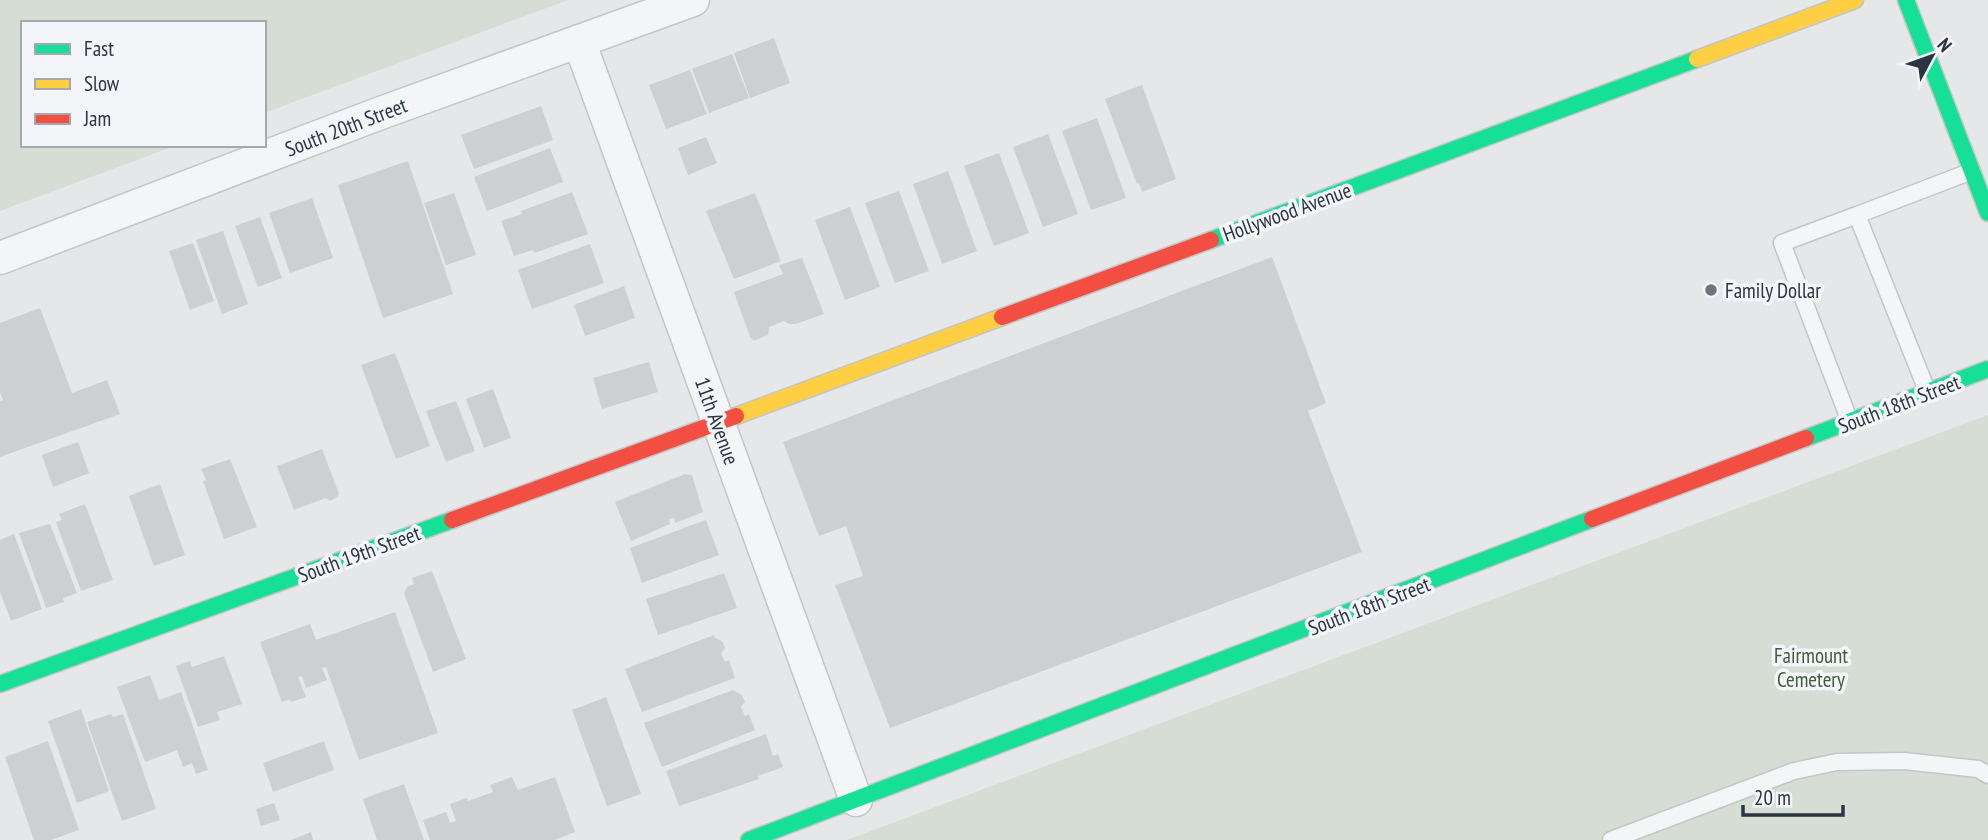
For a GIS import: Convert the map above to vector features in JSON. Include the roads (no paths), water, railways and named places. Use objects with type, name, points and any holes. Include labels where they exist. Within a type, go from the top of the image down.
[{"type":"street","name":"South 20th Street","points":[[0,258],[365,119],[693,0]]},
{"type":"street","name":"Hollywood Avenue","points":[[718,424],[1855,0]]},
{"type":"street","points":[[1906,0],[1988,213]]},
{"type":"street","name":"11th Avenue","points":[[579,41],[856,800]]},
{"type":"street","name":"South 18th Street","points":[[749,840],[1988,369]]},
{"type":"street","name":"South 19th Street","points":[[0,684],[718,424]]},
{"type":"lane","points":[[1850,422],[1782,243],[1972,171]]},
{"type":"lane","points":[[1857,215],[1928,393]]},
{"type":"lane","points":[[1611,840],[1794,771],[1837,762],[1904,761],[1978,769],[1988,775]]},
{"type":"place","name":"Family Dollar","points":[[1711,290]]},
{"type":"park label","name":"Fairmount Cemetery","points":[[1811,667]]}]
